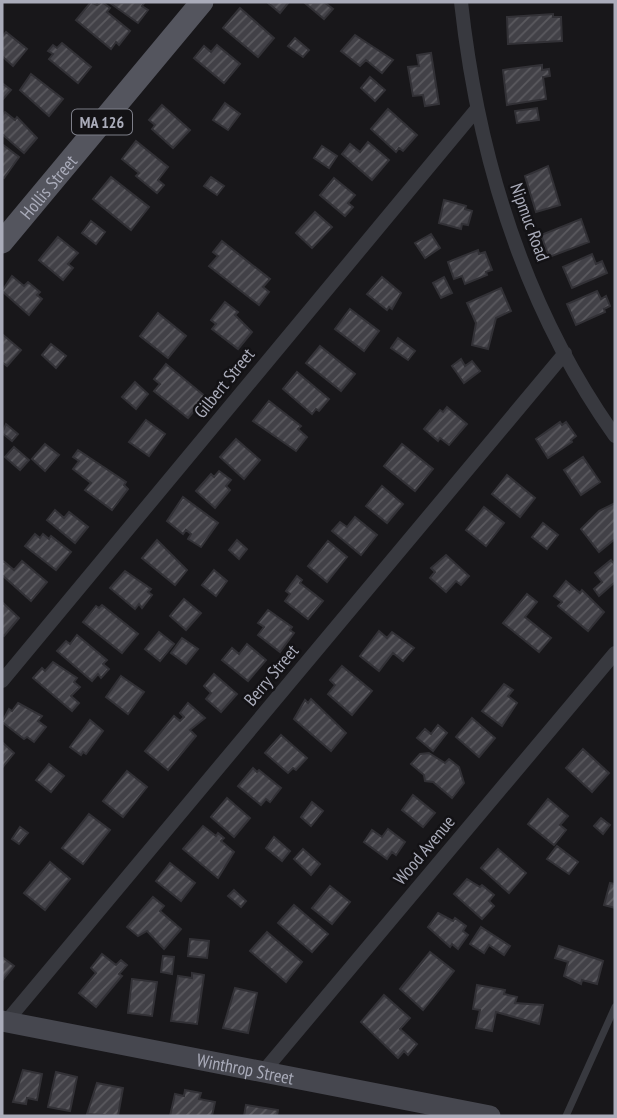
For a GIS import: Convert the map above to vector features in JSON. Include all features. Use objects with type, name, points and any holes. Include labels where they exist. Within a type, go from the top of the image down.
[{"type":"main road","name":"Hollis Street","points":[[2,242],[202,2]]},
{"type":"street","name":"Nipmuc Road","points":[[461,2],[476,110],[509,228],[540,303],[565,353],[595,408],[615,436]]},
{"type":"street","name":"Gilbert Street","points":[[2,681],[476,110]]},
{"type":"street","name":"Berry Street","points":[[4,1021],[565,353]]},
{"type":"street","name":"Wood Avenue","points":[[263,1072],[615,653]]},
{"type":"street","name":"Winthrop Street","points":[[4,1021],[490,1116]]},
{"type":"lane","points":[[566,1116],[615,1007]]},
{"type":"building","points":[[91,2],[97,5],[102,2],[110,8],[107,12],[130,31],[119,45],[116,42],[111,49],[76,20]]},
{"type":"building","points":[[145,2],[142,6],[148,10],[138,23],[110,3]]},
{"type":"building","points":[[267,2],[289,2],[280,13]]},
{"type":"building","points":[[324,2],[333,9],[324,19],[305,3]]},
{"type":"building","points":[[240,8],[274,38],[258,57],[223,28]]},
{"type":"building","points":[[553,14],[553,17],[561,17],[562,41],[508,44],[507,17]]},
{"type":"building","points":[[6,32],[27,49],[13,66],[2,56],[2,37]]},
{"type":"building","points":[[355,35],[393,60],[382,73],[366,60],[360,66],[341,51]]},
{"type":"building","points":[[295,38],[309,50],[303,57],[288,46]]},
{"type":"building","points":[[62,43],[91,67],[78,83],[49,59],[53,54],[48,51],[53,45],[57,48]]},
{"type":"building","points":[[217,45],[240,64],[224,83],[194,58],[204,46],[211,52]]},
{"type":"building","points":[[431,53],[439,104],[425,106],[423,95],[413,96],[408,67],[419,66],[417,55]]},
{"type":"building","points":[[542,65],[542,70],[549,69],[550,76],[543,77],[546,99],[507,105],[503,70]]},
{"type":"building","points":[[31,74],[63,99],[49,116],[20,90]]},
{"type":"building","points":[[370,77],[385,90],[375,101],[361,88]]},
{"type":"building","points":[[2,83],[11,90],[3,99],[2,98]]},
{"type":"building","points":[[225,103],[240,114],[228,130],[213,120]]},
{"type":"building","points":[[162,105],[190,130],[173,148],[152,129],[155,125],[149,120]]},
{"type":"building","points":[[537,108],[539,120],[517,123],[515,111]]},
{"type":"building","points":[[388,109],[417,135],[403,151],[399,148],[396,152],[371,129]]},
{"type":"building","points":[[5,112],[15,120],[17,117],[37,138],[24,153],[2,134],[2,116]]},
{"type":"building","points":[[136,141],[168,167],[158,180],[164,185],[157,193],[136,176],[139,173],[122,159]]},
{"type":"building","points":[[368,142],[389,160],[372,180],[342,154],[350,144],[360,152]]},
{"type":"building","points":[[2,144],[19,157],[4,178],[2,177]]},
{"type":"building","points":[[322,146],[337,156],[329,168],[314,158]]},
{"type":"building","points":[[548,166],[560,205],[536,212],[525,176]]},
{"type":"building","points":[[111,177],[149,207],[131,230],[93,199]]},
{"type":"building","points":[[211,177],[224,186],[217,195],[204,186]]},
{"type":"building","points":[[334,178],[355,195],[348,203],[353,207],[345,216],[320,195]]},
{"type":"building","points":[[444,200],[466,206],[465,209],[472,211],[468,225],[462,224],[461,229],[439,223]]},
{"type":"building","points":[[315,212],[332,227],[312,248],[296,233]]},
{"type":"building","points":[[581,219],[589,242],[549,257],[541,235]]},
{"type":"building","points":[[91,221],[105,232],[96,244],[82,233]]},
{"type":"building","points":[[431,234],[440,248],[425,258],[415,243]]},
{"type":"building","points":[[58,237],[78,253],[68,264],[73,268],[63,280],[39,260]]},
{"type":"building","points":[[222,241],[270,279],[263,287],[269,292],[259,305],[209,266],[218,256],[213,252]]},
{"type":"building","points":[[478,250],[479,254],[485,252],[492,270],[486,272],[487,275],[465,284],[462,276],[454,279],[448,262]]},
{"type":"building","points":[[592,254],[596,264],[602,261],[607,273],[572,288],[563,267]]},
{"type":"building","points":[[12,276],[24,286],[28,282],[40,292],[37,295],[42,299],[29,315],[2,291]]},
{"type":"building","points":[[382,277],[401,293],[392,309],[389,307],[387,310],[367,294]]},
{"type":"building","points":[[444,277],[452,293],[441,298],[433,283]]},
{"type":"building","points":[[501,288],[511,311],[496,318],[488,349],[472,345],[476,323],[467,303]]},
{"type":"building","points":[[597,291],[601,299],[606,296],[610,306],[604,309],[605,312],[576,325],[567,304]]},
{"type":"building","points":[[225,302],[238,312],[235,315],[252,332],[238,349],[212,329],[216,324],[211,320]]},
{"type":"building","points":[[350,309],[379,331],[364,351],[335,329]]},
{"type":"building","points":[[158,313],[186,336],[168,358],[140,336]]},
{"type":"building","points":[[2,334],[21,350],[7,366],[2,362]]},
{"type":"building","points":[[398,338],[415,351],[408,360],[391,348]]},
{"type":"building","points":[[51,344],[66,356],[56,368],[42,355]]},
{"type":"building","points":[[320,346],[355,374],[341,391],[306,363]]},
{"type":"building","points":[[461,359],[465,366],[472,361],[480,371],[464,383],[452,366]]},
{"type":"building","points":[[166,364],[206,397],[188,418],[154,391],[160,384],[154,379]]},
{"type":"building","points":[[297,372],[329,399],[319,411],[316,409],[312,414],[283,389]]},
{"type":"building","points":[[135,382],[148,394],[136,409],[122,397]]},
{"type":"building","points":[[269,401],[301,426],[298,429],[307,437],[296,451],[253,421]]},
{"type":"building","points":[[447,407],[467,424],[449,445],[440,438],[438,441],[424,429],[440,410],[443,412]]},
{"type":"building","points":[[146,420],[165,434],[149,456],[129,442]]},
{"type":"building","points":[[560,422],[562,425],[566,422],[576,436],[572,442],[548,458],[536,439]]},
{"type":"building","points":[[6,424],[18,434],[12,441],[2,433]]},
{"type":"building","points":[[236,439],[260,460],[244,479],[220,457]]},
{"type":"building","points":[[45,444],[59,455],[45,471],[32,459]]},
{"type":"building","points":[[402,444],[433,469],[415,491],[384,466]]},
{"type":"building","points":[[14,447],[29,460],[20,470],[5,457]]},
{"type":"building","points":[[78,450],[126,482],[124,485],[128,489],[112,510],[85,490],[91,483],[73,469],[79,461],[73,457]]},
{"type":"building","points":[[583,457],[600,482],[581,495],[564,470]]},
{"type":"building","points":[[219,471],[231,480],[226,486],[230,490],[215,508],[196,491],[211,474],[214,477]]},
{"type":"building","points":[[507,475],[535,498],[520,517],[492,494]]},
{"type":"building","points":[[382,486],[403,504],[387,523],[366,506]]},
{"type":"building","points":[[183,497],[218,523],[201,547],[188,539],[191,534],[186,530],[183,534],[167,521]]},
{"type":"building","points":[[615,503],[615,539],[599,552],[581,529],[599,511]]},
{"type":"building","points":[[484,507],[504,523],[486,546],[466,530]]},
{"type":"building","points":[[55,510],[64,518],[69,512],[88,527],[75,543],[47,520]]},
{"type":"building","points":[[355,517],[377,535],[361,555],[332,531],[340,522],[347,527]]},
{"type":"building","points":[[543,523],[558,535],[547,549],[532,537]]},
{"type":"building","points":[[35,534],[40,538],[43,534],[49,539],[51,536],[71,552],[56,570],[25,546]]},
{"type":"building","points":[[157,540],[187,570],[175,585],[142,558]]},
{"type":"building","points":[[237,540],[247,549],[239,559],[229,550]]},
{"type":"building","points":[[328,541],[347,557],[327,582],[308,566]]},
{"type":"building","points":[[446,555],[469,576],[461,585],[456,581],[446,592],[430,578],[435,572],[431,568]]},
{"type":"building","points":[[2,560],[14,570],[22,561],[47,582],[31,601],[2,575]]},
{"type":"building","points":[[611,560],[615,565],[615,582],[599,596],[594,589],[602,582],[595,573]]},
{"type":"building","points":[[214,570],[227,581],[216,596],[202,585]]},
{"type":"building","points":[[125,571],[151,589],[148,592],[152,595],[142,608],[139,604],[135,609],[110,588]]},
{"type":"building","points":[[297,576],[302,580],[300,583],[323,601],[308,619],[285,601],[290,594],[286,591]]},
{"type":"building","points":[[566,581],[580,593],[582,590],[604,612],[588,631],[558,606],[562,602],[554,596]]},
{"type":"building","points":[[527,594],[537,602],[525,617],[551,638],[539,652],[503,623]]},
{"type":"building","points":[[184,599],[201,613],[186,630],[170,616]]},
{"type":"building","points":[[2,602],[19,618],[4,636],[2,634]]},
{"type":"building","points":[[102,605],[138,634],[122,653],[83,622],[96,606],[99,608]]},
{"type":"building","points":[[268,610],[292,627],[290,630],[294,633],[280,652],[258,635],[264,627],[258,623]]},
{"type":"building","points":[[379,631],[387,638],[392,632],[414,648],[403,661],[393,653],[379,671],[360,656]]},
{"type":"building","points":[[159,632],[174,644],[160,661],[145,649]]},
{"type":"building","points":[[77,635],[107,660],[103,664],[109,669],[101,678],[98,674],[92,681],[57,651],[66,641],[70,644]]},
{"type":"building","points":[[182,638],[198,649],[186,664],[171,653]]},
{"type":"building","points":[[247,644],[266,660],[248,681],[222,660],[232,648],[239,654]]},
{"type":"building","points":[[53,662],[77,678],[74,682],[80,687],[71,696],[79,703],[72,711],[33,678],[42,668],[45,671]]},
{"type":"building","points":[[342,666],[372,691],[352,715],[328,694],[335,685],[330,680]]},
{"type":"building","points":[[214,674],[237,694],[221,712],[206,699],[211,693],[204,686]]},
{"type":"building","points":[[121,676],[144,692],[128,714],[106,697]]},
{"type":"building","points":[[504,684],[513,690],[508,696],[517,703],[502,726],[482,711]]},
{"type":"building","points":[[311,699],[346,733],[331,751],[294,719],[305,700],[308,703]]},
{"type":"building","points":[[18,703],[42,716],[38,721],[46,727],[34,742],[27,737],[24,739],[2,722],[9,709],[12,711]]},
{"type":"building","points":[[188,703],[205,718],[190,730],[196,736],[168,770],[145,751],[174,716],[180,721],[184,717],[180,713]]},
{"type":"building","points":[[472,718],[495,738],[479,757],[456,737]]},
{"type":"building","points":[[90,720],[103,731],[86,754],[83,752],[81,755],[70,747]]},
{"type":"building","points":[[438,725],[447,733],[433,751],[417,738],[425,729],[431,734]]},
{"type":"building","points":[[281,735],[307,758],[296,770],[293,768],[288,773],[265,753]]},
{"type":"building","points":[[2,742],[14,753],[2,768]]},
{"type":"building","points":[[583,749],[609,773],[592,792],[566,768]]},
{"type":"building","points":[[429,753],[445,763],[449,759],[459,767],[464,783],[452,798],[433,782],[425,781],[424,775],[411,764],[420,754]]},
{"type":"building","points":[[49,764],[64,776],[51,792],[36,780]]},
{"type":"building","points":[[253,768],[281,788],[270,802],[266,799],[261,805],[238,786]]},
{"type":"building","points":[[127,771],[147,787],[123,817],[103,801]]},
{"type":"building","points":[[413,795],[435,813],[423,827],[402,810]]},
{"type":"building","points":[[227,798],[250,818],[234,837],[211,817]]},
{"type":"building","points":[[548,799],[568,816],[560,825],[566,830],[554,845],[528,824]]},
{"type":"building","points":[[312,802],[323,811],[311,826],[301,817]]},
{"type":"building","points":[[89,814],[110,830],[83,864],[62,848]]},
{"type":"building","points":[[601,818],[610,825],[603,834],[594,826]]},
{"type":"building","points":[[203,826],[216,836],[218,833],[224,838],[221,841],[234,852],[218,878],[183,849]]},
{"type":"building","points":[[20,827],[28,833],[19,844],[12,839]]},
{"type":"building","points":[[388,829],[405,842],[396,855],[392,852],[387,859],[364,842],[372,830],[382,837]]},
{"type":"building","points":[[274,837],[290,851],[282,861],[266,848]]},
{"type":"building","points":[[557,846],[578,862],[569,874],[547,859]]},
{"type":"building","points":[[303,849],[320,864],[311,875],[294,859]]},
{"type":"building","points":[[498,849],[526,873],[509,893],[481,868]]},
{"type":"building","points":[[50,862],[70,879],[45,910],[24,893]]},
{"type":"building","points":[[170,863],[195,883],[181,901],[156,881]]},
{"type":"building","points":[[467,879],[480,887],[482,885],[494,895],[489,901],[494,906],[482,919],[454,894]]},
{"type":"building","points":[[610,883],[615,884],[615,908],[604,905]]},
{"type":"building","points":[[330,886],[350,902],[332,924],[312,908]]},
{"type":"building","points":[[234,890],[246,901],[241,907],[228,896]]},
{"type":"building","points":[[153,897],[164,906],[160,911],[181,929],[164,949],[147,931],[138,936],[127,927]]},
{"type":"building","points":[[294,905],[328,934],[312,952],[278,923]]},
{"type":"building","points":[[438,913],[453,921],[455,918],[466,926],[463,931],[468,935],[458,949],[452,944],[450,947],[428,927]]},
{"type":"building","points":[[481,927],[510,946],[504,955],[489,945],[484,953],[470,944]]},
{"type":"building","points":[[267,932],[302,962],[286,982],[250,951]]},
{"type":"building","points":[[190,939],[209,941],[207,958],[188,956]]},
{"type":"building","points":[[559,946],[603,961],[597,984],[582,980],[581,984],[564,976],[568,962],[555,958]]},
{"type":"building","points":[[430,952],[454,971],[423,1010],[400,989]]},
{"type":"building","points":[[102,954],[116,965],[121,960],[127,965],[119,974],[122,976],[96,1007],[79,993],[96,973],[91,968]]},
{"type":"building","points":[[163,956],[174,957],[172,974],[161,972]]},
{"type":"building","points":[[2,957],[14,966],[2,981]]},
{"type":"building","points":[[192,973],[204,975],[197,1024],[171,1021],[178,976],[192,978]]},
{"type":"building","points":[[132,979],[157,982],[152,1016],[128,1013]]},
{"type":"building","points":[[477,985],[505,990],[504,994],[517,997],[515,1003],[543,1005],[539,1024],[496,1012],[492,1031],[476,1028],[480,1010],[473,1009]]},
{"type":"building","points":[[235,988],[257,993],[248,1033],[223,1028]]},
{"type":"building","points":[[384,995],[410,1018],[400,1029],[417,1044],[408,1055],[404,1051],[398,1058],[361,1022]]},
{"type":"building","points":[[23,1070],[42,1074],[37,1100],[27,1098],[26,1104],[13,1102]]},
{"type":"building","points":[[56,1072],[77,1077],[70,1111],[48,1107]]},
{"type":"building","points":[[97,1083],[123,1088],[118,1116],[87,1114]]},
{"type":"building","points":[[185,1090],[201,1093],[199,1099],[215,1102],[212,1116],[170,1116],[175,1094],[184,1096]]},
{"type":"building","points":[[246,1105],[278,1110],[277,1116],[244,1116]]}]
